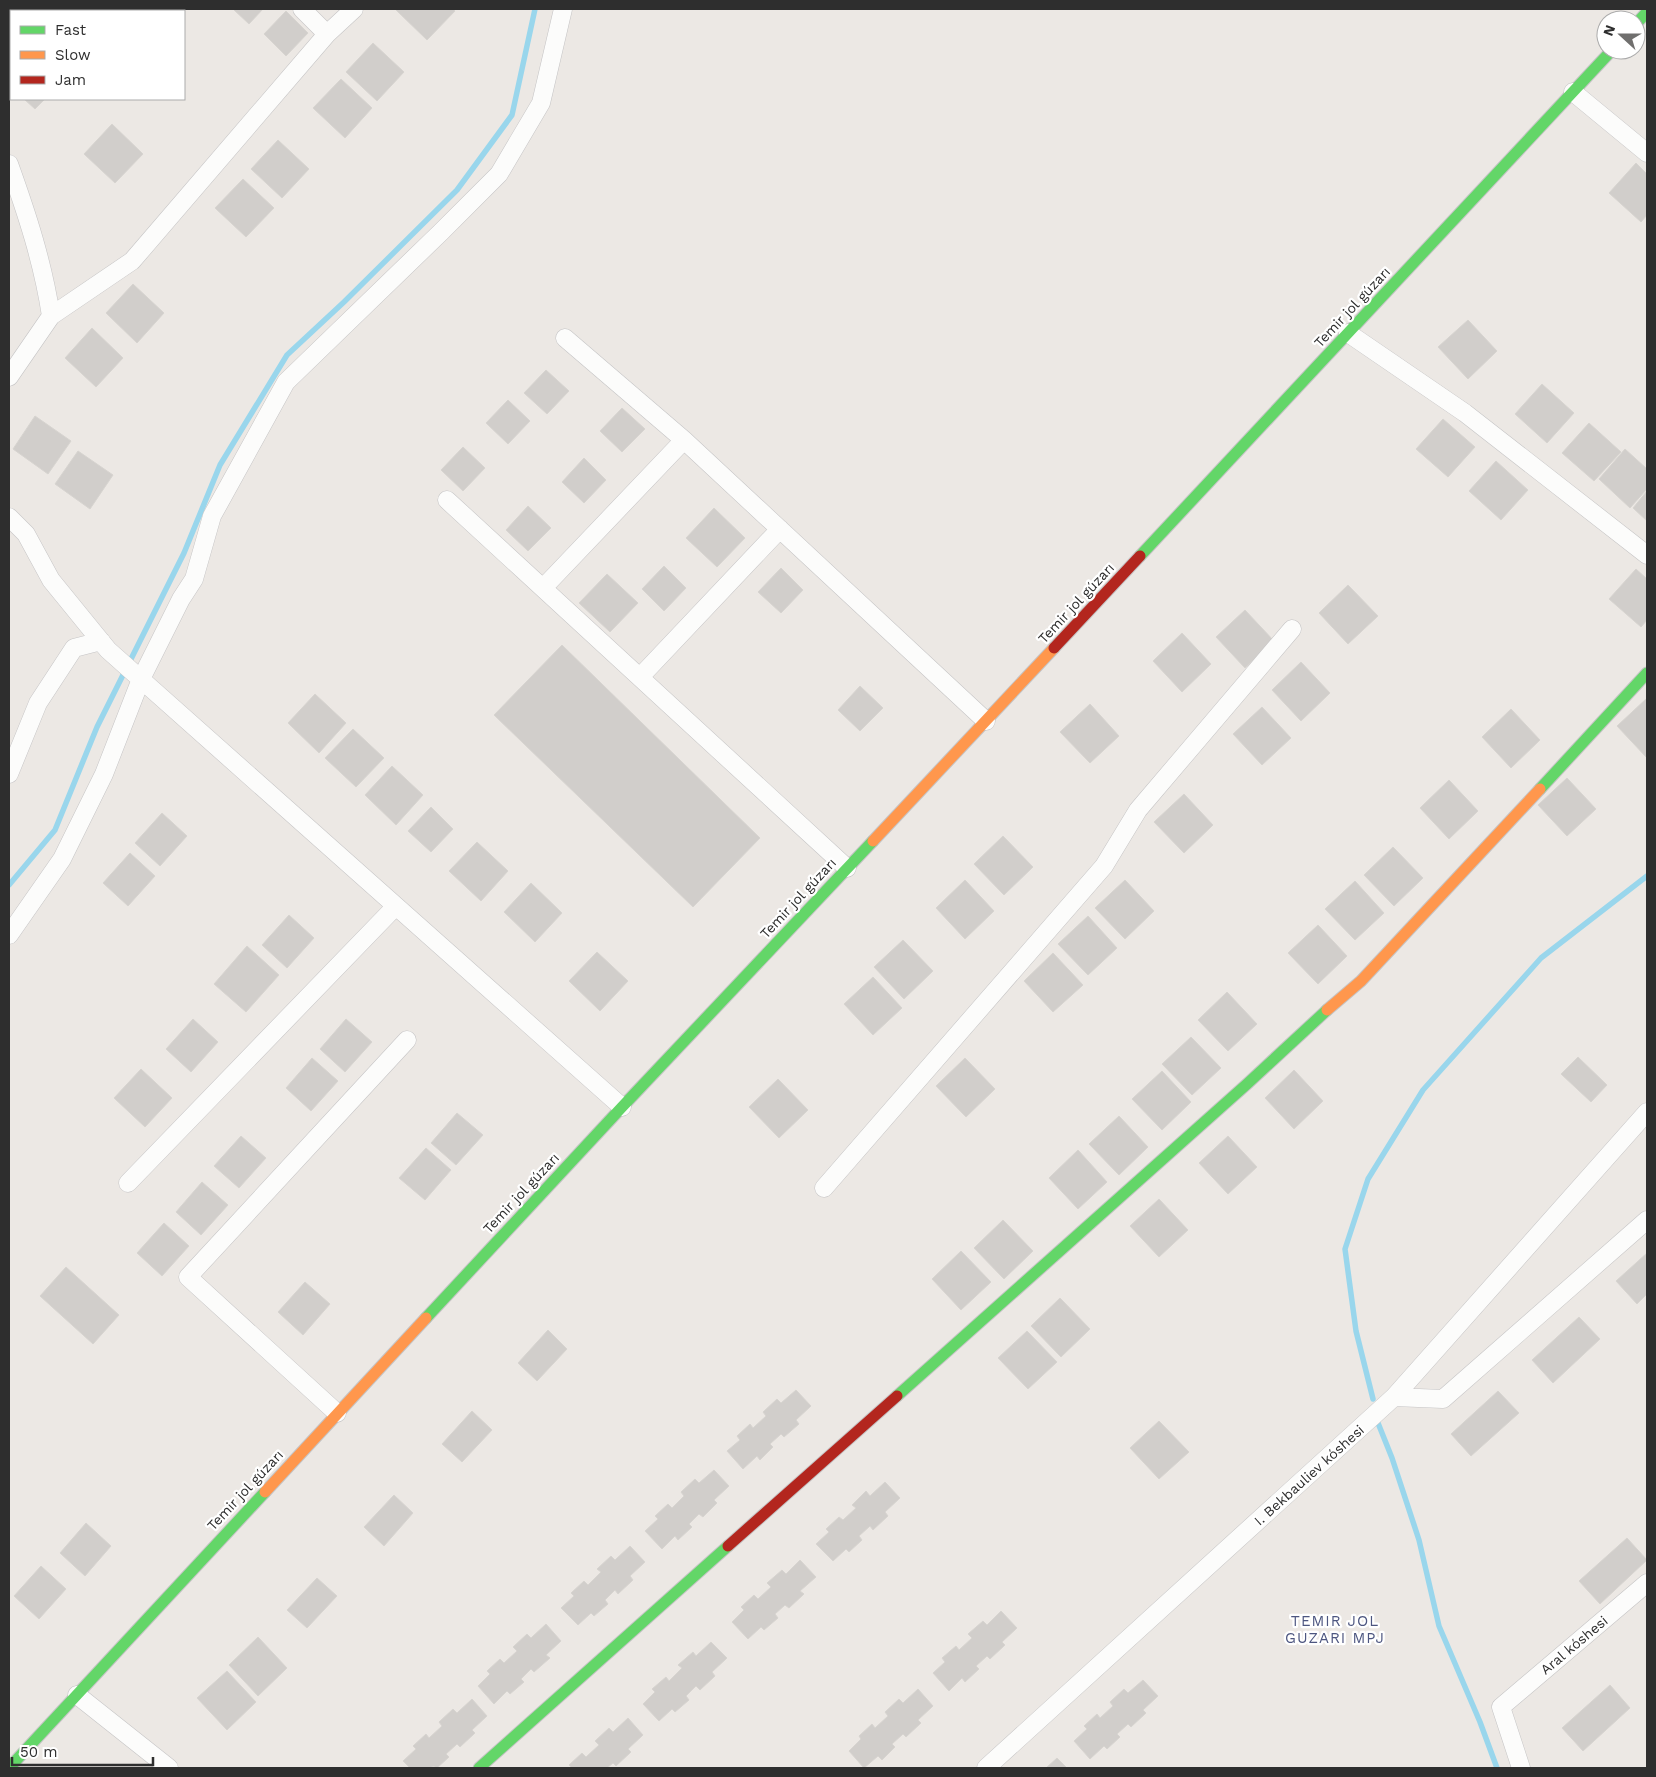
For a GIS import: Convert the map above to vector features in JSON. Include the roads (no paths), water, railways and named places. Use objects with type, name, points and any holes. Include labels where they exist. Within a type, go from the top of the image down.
[{"type":"street","points":[[302,9],[327,34]]},
{"type":"street","points":[[9,377],[51,316],[132,261],[327,34],[354,9]]},
{"type":"street","points":[[9,936],[62,859],[104,774],[141,679],[181,599],[194,579],[212,516],[286,382],[498,174],[541,102],[563,9]]},
{"type":"street","name":"Temir jol gúzarı","points":[[9,1768],[622,1107],[1602,60]]},
{"type":"street","points":[[1572,92],[1647,153]]},
{"type":"street","points":[[9,164],[27,212],[45,280],[51,316]]},
{"type":"street","points":[[1348,333],[1465,413],[1647,555]]},
{"type":"street","points":[[564,338],[684,440],[986,720]]},
{"type":"street","points":[[543,588],[684,440]]},
{"type":"street","points":[[447,500],[847,868]]},
{"type":"street","points":[[9,517],[26,534],[51,580],[105,646],[395,907],[622,1107]]},
{"type":"street","points":[[640,677],[780,529]]},
{"type":"street","points":[[824,1188],[1104,866],[1138,810],[1292,629]]},
{"type":"street","points":[[9,774],[38,703],[74,648],[105,646]]},
{"type":"street","points":[[488,1765],[1240,1090],[1338,999],[1361,981],[1647,673]]},
{"type":"street","points":[[128,1183],[395,907]]},
{"type":"street","points":[[337,1413],[188,1277],[407,1040]]},
{"type":"street","name":"I. Bekbauliev kóshesi","points":[[986,1768],[1394,1397],[1647,1112]]},
{"type":"street","points":[[1394,1397],[1443,1399],[1647,1220]]},
{"type":"street","name":"Aral kóshesi","points":[[1521,1768],[1501,1707],[1647,1583]]},
{"type":"street","points":[[77,1695],[169,1768]]},
{"type":"waterway","points":[[9,885],[55,830],[97,727],[184,553],[220,465],[287,355],[344,302],[457,190],[512,115],[535,9]]},
{"type":"waterway","points":[[1373,1399],[1356,1331],[1345,1249],[1368,1179],[1423,1090],[1541,958],[1647,876]]},
{"type":"waterway","points":[[1378,1423],[1392,1458],[1419,1540],[1439,1626],[1480,1722],[1497,1768]]},
{"type":"district","name":"TEMIR JOL GUZARI MPJ","points":[[1335,1630]]}]
